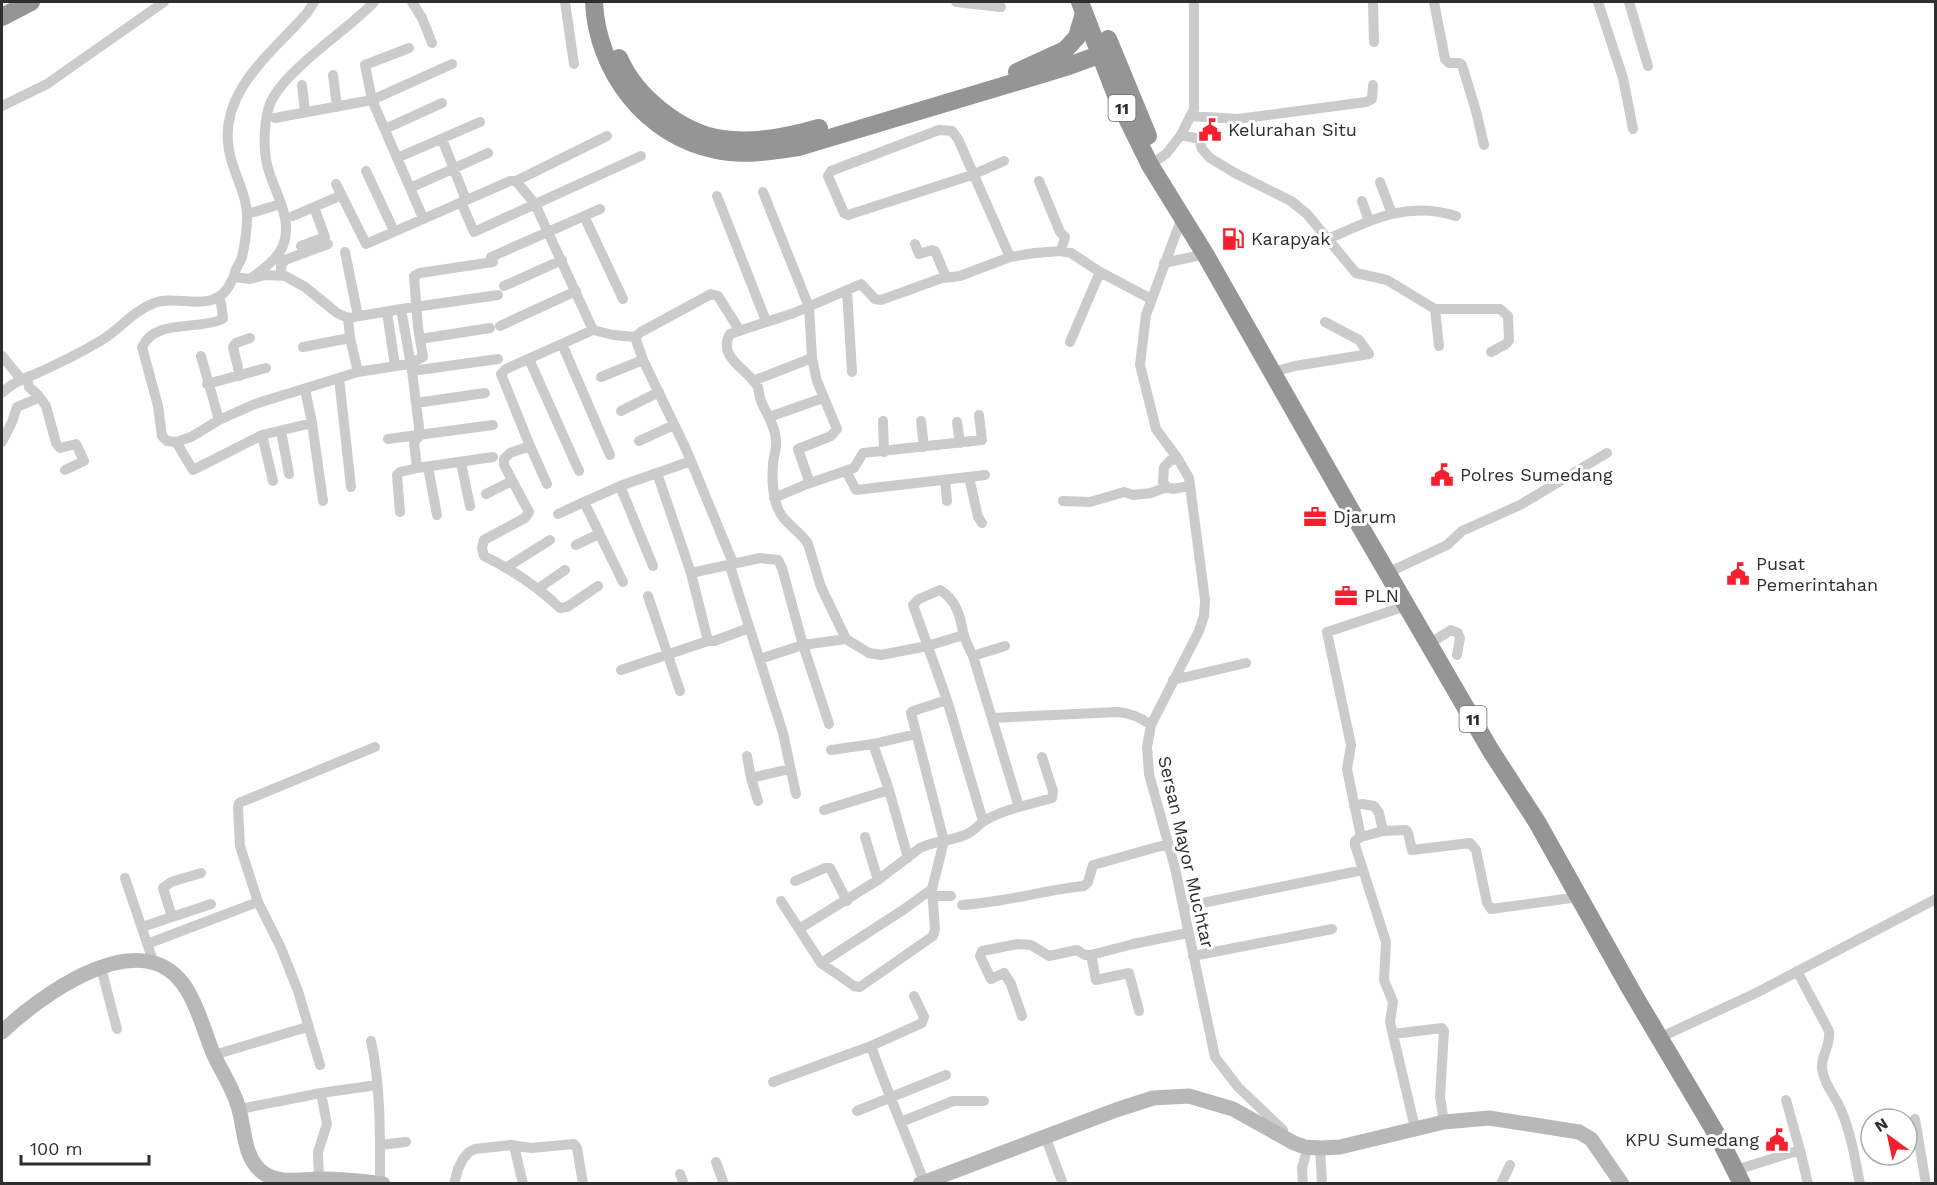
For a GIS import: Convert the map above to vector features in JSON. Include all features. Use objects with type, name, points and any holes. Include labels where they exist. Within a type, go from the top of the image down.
[{"type":"highway","points":[[2,17],[31,2]]},
{"type":"highway","points":[[594,2],[594,22],[600,45],[626,92],[641,110],[663,128],[682,139],[716,150],[755,153],[799,147],[1066,67],[1105,49]]},
{"type":"highway","points":[[606,2],[605,14],[611,39],[621,62],[636,85],[650,101],[669,116],[692,129],[721,139],[755,140],[797,135],[1105,49]]},
{"type":"highway","points":[[1017,72],[1065,50],[1077,37],[1086,5]]},
{"type":"highway","name":"11","points":[[1086,5],[1171,199],[1205,254],[1491,751],[1537,822],[1739,1177]]},
{"type":"highway","name":"11","points":[[1105,49],[1117,98],[1154,163]]},
{"type":"highway","points":[[1066,67],[1088,69],[1099,75],[1117,98]]},
{"type":"street","points":[[2,106],[47,84],[164,2]]},
{"type":"street","points":[[2,393],[24,378],[103,339],[136,312],[153,303],[175,300],[208,301],[227,290],[234,277],[234,270],[242,259],[247,214],[228,150],[227,129],[230,110],[250,76],[307,13],[314,2]]},
{"type":"street","points":[[250,279],[278,255],[282,248],[286,226],[265,149],[267,111],[273,96],[291,76],[374,2]]},
{"type":"street","points":[[412,2],[422,18],[432,43]]},
{"type":"street","points":[[565,2],[574,64]]},
{"type":"street","points":[[956,2],[1001,7]]},
{"type":"street","points":[[1154,163],[1181,135],[1194,109],[1194,2]]},
{"type":"street","points":[[1373,2],[1374,42]]},
{"type":"street","points":[[1434,2],[1445,59],[1449,63],[1462,65],[1484,145]]},
{"type":"street","points":[[1598,2],[1623,78],[1634,129]]},
{"type":"street","points":[[1629,2],[1648,66]]},
{"type":"street","points":[[409,48],[365,65],[372,100],[423,218]]},
{"type":"street","points":[[275,118],[372,100],[452,64]]},
{"type":"street","points":[[333,75],[337,106]]},
{"type":"street","points":[[302,85],[305,112]]},
{"type":"street","points":[[1190,116],[1238,119],[1366,102],[1374,96],[1373,85]]},
{"type":"street","points":[[385,129],[442,103]]},
{"type":"street","points":[[397,158],[480,122]]},
{"type":"street","points":[[1004,161],[972,175],[848,215],[844,213],[828,176],[831,171],[946,129],[952,130],[955,134],[972,175],[1010,257]]},
{"type":"street","points":[[1181,135],[1199,139],[1202,149],[1210,158],[1234,173],[1291,201],[1307,214],[1356,273],[1387,280],[1435,309],[1500,309],[1508,316],[1509,340],[1491,352]]},
{"type":"street","points":[[336,184],[366,244],[510,181],[516,181],[607,136]]},
{"type":"street","points":[[441,139],[454,169],[474,232],[536,206],[641,156]]},
{"type":"street","points":[[410,188],[488,153]]},
{"type":"street","points":[[366,171],[394,231]]},
{"type":"street","points":[[516,181],[520,183],[536,206],[593,330]]},
{"type":"street","points":[[1039,181],[1060,232],[1065,237],[1060,251]]},
{"type":"street","points":[[1380,182],[1392,214]]},
{"type":"street","points":[[763,192],[809,307],[812,358],[823,398],[837,429],[831,435],[798,449],[808,478],[807,484]]},
{"type":"street","points":[[293,216],[342,195]]},
{"type":"street","points":[[717,196],[766,321]]},
{"type":"street","points":[[1362,201],[1369,221]]},
{"type":"street","points":[[247,214],[281,204]]},
{"type":"street","points":[[301,246],[325,237],[314,207]]},
{"type":"street","points":[[411,367],[423,357],[413,282],[416,274],[492,259],[600,209]]},
{"type":"street","points":[[1328,239],[1369,221],[1403,210],[1436,210],[1456,216]]},
{"type":"street","points":[[584,216],[623,299]]},
{"type":"street","name":"Sersan Mayor Muchtar","points":[[1182,217],[1151,299],[1141,342],[1140,365],[1156,429],[1189,478],[1205,608],[1199,632],[1151,725],[1147,747],[1149,774],[1184,907],[1187,933],[1215,1057],[1238,1087],[1283,1130],[1283,1137]]},
{"type":"street","points":[[281,275],[281,266],[285,260],[328,244]]},
{"type":"street","points":[[915,244],[919,254],[934,250],[946,277]]},
{"type":"street","points":[[846,639],[821,587],[808,544],[779,512],[772,482],[776,439],[769,417],[760,400],[758,387],[735,363],[727,345],[726,340],[730,334],[809,307],[861,284],[875,299],[881,300],[946,277],[960,276],[1010,257],[1035,253],[1060,251],[1071,253],[1100,272],[1151,299]]},
{"type":"street","points":[[345,252],[353,317],[350,338],[357,372]]},
{"type":"street","points":[[1164,263],[1205,254]]},
{"type":"street","points":[[234,277],[250,279],[265,275],[281,275],[305,287],[337,313],[353,317],[501,291],[562,261]]},
{"type":"street","points":[[1070,342],[1100,272]]},
{"type":"street","points":[[847,290],[852,372]]},
{"type":"street","points":[[420,339],[495,327],[576,291]]},
{"type":"street","points":[[547,484],[501,374],[506,369],[593,330],[636,337],[641,332],[711,294],[718,296],[740,331]]},
{"type":"street","points":[[218,297],[223,312],[223,318],[220,320],[200,326],[169,328],[147,338],[142,347],[158,406],[162,436],[167,441],[177,442],[190,437],[219,420],[255,404],[357,372],[395,366],[411,367],[498,359]]},
{"type":"street","points":[[401,309],[420,435]]},
{"type":"street","points":[[1435,309],[1439,346]]},
{"type":"street","points":[[387,312],[395,366]]},
{"type":"street","points":[[1273,372],[1295,366],[1369,354],[1359,340],[1325,322]]},
{"type":"street","points":[[636,337],[643,360],[691,462],[733,563],[731,569],[783,733],[796,794]]},
{"type":"street","points":[[240,375],[233,346],[250,338]]},
{"type":"street","points":[[303,347],[350,338]]},
{"type":"street","points":[[562,344],[610,455]]},
{"type":"street","points":[[2,356],[24,378],[46,406],[56,443],[60,448],[76,444],[84,461],[65,470]]},
{"type":"street","points":[[201,356],[207,384],[219,420]]},
{"type":"street","points":[[753,381],[812,358]]},
{"type":"street","points":[[529,359],[579,471]]},
{"type":"street","points":[[601,377],[643,360]]},
{"type":"street","points":[[207,384],[266,368]]},
{"type":"street","points":[[339,378],[351,487]]},
{"type":"street","points":[[305,389],[323,501]]},
{"type":"street","points":[[621,411],[659,392]]},
{"type":"street","points":[[416,404],[485,393]]},
{"type":"street","points":[[2,442],[17,407],[36,399],[38,395]]},
{"type":"street","points":[[769,417],[823,398]]},
{"type":"street","points":[[774,498],[854,468],[863,453],[982,440],[979,415]]},
{"type":"street","points":[[883,421],[884,452]]},
{"type":"street","points":[[921,421],[924,447]]},
{"type":"street","points":[[957,422],[960,443]]},
{"type":"street","points":[[177,442],[193,470],[262,435],[312,423]]},
{"type":"street","points":[[388,439],[494,425]]},
{"type":"street","points":[[639,441],[674,425]]},
{"type":"street","points":[[280,431],[289,474]]},
{"type":"street","points":[[262,435],[273,481]]},
{"type":"street","points":[[420,435],[415,438],[414,442],[437,515]]},
{"type":"street","points":[[530,446],[510,453],[504,459],[504,465],[529,512],[525,518],[484,540],[482,548],[484,556],[507,567],[539,588],[560,608],[567,607],[598,586]]},
{"type":"street","points":[[1387,573],[1447,545],[1462,531],[1520,505],[1607,453]]},
{"type":"street","points":[[400,512],[397,475],[403,471],[492,458]]},
{"type":"street","points":[[1178,459],[1171,460],[1164,467],[1163,482],[1167,487],[1173,489],[1190,486]]},
{"type":"street","points":[[558,514],[620,486],[691,462]]},
{"type":"street","points":[[461,463],[470,506]]},
{"type":"street","points":[[846,471],[856,489],[984,475]]},
{"type":"street","points":[[657,473],[691,573],[708,641]]},
{"type":"street","points":[[969,477],[978,517],[982,523]]},
{"type":"street","points":[[945,480],[947,501]]},
{"type":"street","points":[[486,494],[512,481]]},
{"type":"street","points":[[620,486],[653,566]]},
{"type":"street","points":[[1063,501],[1090,502],[1124,492],[1133,495],[1151,494],[1167,487]]},
{"type":"street","points":[[584,502],[623,582]]},
{"type":"street","points":[[576,545],[599,534]]},
{"type":"street","points":[[507,567],[550,540]]},
{"type":"street","points":[[691,573],[760,558],[778,560],[829,724]]},
{"type":"street","points":[[539,588],[565,570]]},
{"type":"street","points":[[983,822],[947,700],[913,605],[940,590],[959,610],[964,635],[973,656],[1018,807]]},
{"type":"street","points":[[648,596],[680,690]]},
{"type":"street","points":[[1361,837],[1347,769],[1351,745],[1327,632],[1406,606]]},
{"type":"street","points":[[621,670],[749,628]]},
{"type":"street","points":[[1430,644],[1451,630],[1458,633],[1460,638],[1457,655]]},
{"type":"street","points":[[760,659],[803,645],[846,639],[876,655],[927,646],[964,635]]},
{"type":"street","points":[[973,656],[1005,646]]},
{"type":"street","points":[[1173,680],[1246,663]]},
{"type":"street","points":[[781,902],[821,963],[854,986],[863,986],[933,936],[944,841],[912,712],[947,700]]},
{"type":"street","points":[[992,718],[1118,712],[1138,716],[1151,725]]},
{"type":"street","points":[[831,750],[873,744],[916,734]]},
{"type":"street","points":[[873,744],[908,858]]},
{"type":"street","points":[[320,1065],[298,992],[281,948],[258,902],[240,846],[238,808],[239,803],[375,747]]},
{"type":"street","points":[[747,756],[751,778],[759,801]]},
{"type":"street","points":[[799,929],[847,901],[923,846],[972,831],[983,822],[1018,807],[1052,798],[1053,791],[1042,757]]},
{"type":"street","points":[[751,778],[790,769]]},
{"type":"street","points":[[824,810],[889,790]]},
{"type":"street","points":[[1354,806],[1362,804],[1374,806],[1379,813],[1383,831]]},
{"type":"street","points":[[1415,1128],[1390,1022],[1393,1002],[1384,980],[1386,942],[1355,841],[1383,831],[1406,830],[1412,850],[1415,851],[1470,843],[1476,849],[1487,903],[1491,909],[1579,897]]},
{"type":"street","points":[[865,837],[878,880]]},
{"type":"street","points":[[962,905],[986,903],[1059,888],[1084,886],[1090,877],[1093,865],[1168,843]]},
{"type":"street","points":[[795,880],[830,868],[847,901]]},
{"type":"street","points":[[1184,907],[1363,870]]},
{"type":"street","points":[[172,917],[163,888],[171,882],[201,873]]},
{"type":"street","points":[[125,878],[153,961]]},
{"type":"street","points":[[821,963],[903,910],[939,894]]},
{"type":"street","points":[[1659,1038],[1756,993],[1935,899]]},
{"type":"street","points":[[147,944],[258,902]]},
{"type":"street","points":[[142,927],[211,904]]},
{"type":"street","points":[[1192,956],[1332,929]]},
{"type":"street","points":[[1022,1016],[1011,984],[1004,973],[991,978],[980,956],[982,951],[1018,944],[1031,945],[1049,956],[1077,950],[1085,955],[1091,955],[1187,933]]},
{"type":"street","points":[[1091,955],[1096,980],[1129,973],[1139,1011]]},
{"type":"street","points":[[2,1032],[23,1012],[68,982],[101,968],[141,959],[153,961],[178,977],[187,989],[214,1055],[232,1087],[240,1109],[250,1160],[267,1176],[293,1182],[319,1179],[381,1183],[376,1062],[371,1041]]},
{"type":"street","points":[[101,968],[117,1029]]},
{"type":"street","points":[[1797,971],[1829,1031],[1830,1039],[1821,1066],[1827,1086],[1841,1108],[1854,1152],[1860,1184]]},
{"type":"street","points":[[773,1082],[871,1046],[922,1023],[924,1017],[914,996]]},
{"type":"street","points":[[214,1055],[307,1027]]},
{"type":"street","points":[[1393,1034],[1442,1028],[1444,1031],[1440,1097],[1444,1122]]},
{"type":"street","points":[[871,1046],[922,1183],[1116,1110],[1153,1098],[1189,1096],[1233,1109],[1294,1143],[1314,1148],[1340,1147],[1444,1122],[1489,1118],[1579,1132],[1591,1139],[1622,1184]]},
{"type":"street","points":[[857,1111],[946,1075]]},
{"type":"street","points":[[240,1109],[377,1085]]},
{"type":"street","points":[[319,1179],[318,1152],[327,1124],[321,1093]]},
{"type":"street","points":[[1786,1100],[1808,1184]]},
{"type":"street","points":[[901,1122],[953,1101],[984,1101]]},
{"type":"street","points":[[1045,1136],[1063,1184]]},
{"type":"street","points":[[380,1145],[406,1142]]},
{"type":"street","points":[[1919,1143],[1926,1184]]},
{"type":"street","points":[[454,1184],[458,1168],[469,1152],[485,1148],[514,1146],[531,1148],[575,1145],[583,1184]]},
{"type":"street","points":[[514,1146],[523,1184]]},
{"type":"street","points":[[1303,1184],[1302,1168],[1314,1148]]},
{"type":"street","points":[[1314,1148],[1322,1184]]},
{"type":"street","points":[[1739,1177],[1800,1150]]},
{"type":"street","points":[[716,1162],[724,1184]]},
{"type":"street","points":[[1501,1184],[1510,1165]]},
{"type":"place","name":"Kelurahan Situ","points":[[1210,130]]},
{"type":"place","name":"Karapyak","points":[[1233,239]]},
{"type":"place","name":"Polres Sumedang","points":[[1442,475]]},
{"type":"place","name":"Djarum","points":[[1315,517]]},
{"type":"place","name":"Pusat Pemerintahan","points":[[1738,574]]},
{"type":"place","name":"PLN","points":[[1346,596]]},
{"type":"place","name":"KPU Sumedang","points":[[1777,1140]]}]
